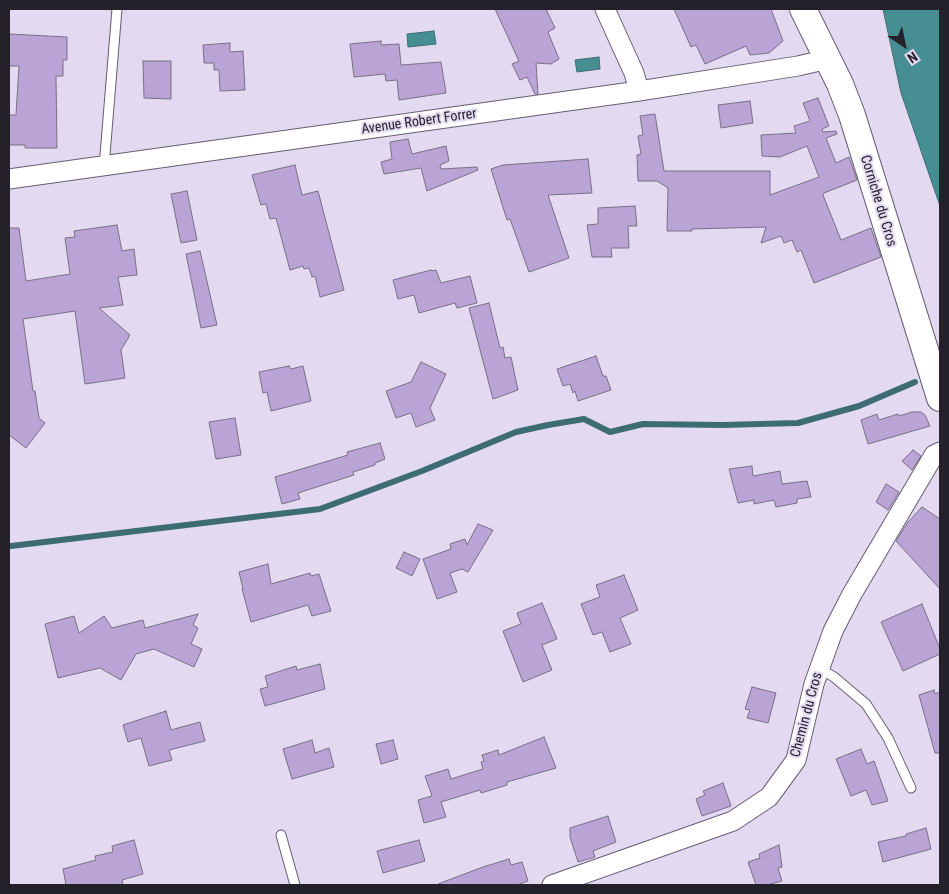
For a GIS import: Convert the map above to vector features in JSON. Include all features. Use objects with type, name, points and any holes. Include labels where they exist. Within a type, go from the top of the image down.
[{"type":"main road","name":"Corniche du Cros","points":[[803,9],[840,84],[852,115],[940,398]]},
{"type":"street","points":[[605,9],[634,73],[638,91]]},
{"type":"street","name":"Avenue Robert Forrer","points":[[9,179],[638,91],[798,66],[828,59]]},
{"type":"street","name":"Chemin du Cros","points":[[552,885],[733,821],[769,797],[796,760],[814,684],[833,631],[852,594],[934,455],[940,452]]},
{"type":"lane","points":[[104,167],[117,9]]},
{"type":"lane","points":[[820,669],[834,677],[866,704],[888,738],[911,788]]},
{"type":"lane","points":[[281,834],[295,885]]},
{"type":"shaded area","points":[[883,9],[940,9],[940,206],[901,93]]},
{"type":"shaded area","points":[[434,31],[436,44],[408,47],[407,34]]},
{"type":"shaded area","points":[[599,57],[600,69],[577,72],[575,60]]},
{"type":"building","points":[[495,9],[546,9],[555,28],[548,32],[559,59],[551,64],[536,63],[538,94],[535,94],[527,77],[520,80],[512,64],[519,61]]},
{"type":"building","points":[[674,9],[771,9],[783,41],[769,53],[750,55],[746,46],[705,64],[696,45],[691,47]]},
{"type":"building","points":[[9,34],[67,37],[67,60],[63,60],[63,76],[56,76],[57,148],[25,148],[25,145],[9,145],[9,115],[16,115],[19,66],[9,66]]},
{"type":"building","points":[[381,41],[381,45],[399,44],[401,65],[441,62],[446,93],[399,100],[397,80],[386,81],[385,74],[354,77],[350,44]]},
{"type":"building","points":[[230,43],[230,52],[243,51],[245,90],[220,91],[219,70],[214,70],[214,63],[204,63],[203,45]]},
{"type":"building","points":[[143,61],[171,61],[171,99],[144,98]]},
{"type":"building","points":[[818,98],[829,126],[822,129],[823,132],[836,131],[837,134],[826,138],[836,163],[849,157],[857,180],[823,195],[841,240],[871,228],[881,257],[814,283],[801,250],[797,252],[792,240],[784,243],[781,236],[761,243],[766,227],[667,231],[668,188],[657,181],[638,181],[637,155],[641,154],[638,136],[643,135],[640,116],[655,114],[664,171],[770,171],[770,195],[819,177],[807,146],[780,157],[762,156],[761,135],[796,133],[794,126],[810,121],[803,103]]},
{"type":"building","points":[[750,101],[753,123],[721,128],[718,105]]},
{"type":"building","points":[[408,139],[412,154],[446,146],[449,161],[440,165],[441,169],[477,167],[478,170],[427,191],[421,168],[384,174],[381,162],[392,159],[390,142]]},
{"type":"building","points":[[588,159],[592,193],[548,195],[569,258],[529,272],[510,219],[507,220],[491,169],[503,165]]},
{"type":"building","points":[[295,165],[302,195],[318,191],[344,290],[320,297],[315,276],[312,277],[309,268],[304,269],[303,266],[290,270],[276,218],[270,219],[266,204],[261,205],[252,175]]},
{"type":"building","points":[[187,191],[197,240],[181,243],[171,194]]},
{"type":"building","points":[[635,206],[637,226],[628,226],[629,248],[611,248],[612,257],[592,257],[587,225],[598,224],[598,208]]},
{"type":"building","points":[[117,225],[122,251],[134,249],[137,275],[118,277],[123,305],[99,308],[130,335],[121,350],[125,378],[85,384],[75,311],[23,319],[33,391],[35,391],[39,418],[45,423],[26,448],[9,435],[9,228],[19,228],[26,281],[70,274],[65,238],[75,237],[74,231]]},
{"type":"building","points":[[200,251],[217,325],[201,328],[186,254]]},
{"type":"building","points":[[436,270],[441,283],[470,276],[477,303],[457,308],[455,303],[419,313],[414,295],[398,299],[393,280]]},
{"type":"building","points":[[489,303],[500,348],[503,347],[505,358],[511,357],[518,390],[493,399],[469,308]]},
{"type":"building","points":[[596,356],[603,376],[606,376],[611,390],[578,401],[575,391],[573,393],[570,384],[563,386],[557,369]]},
{"type":"building","points":[[421,362],[446,374],[430,408],[435,420],[416,427],[411,413],[396,418],[386,391],[411,382]]},
{"type":"building","points":[[289,366],[291,369],[303,366],[311,401],[271,411],[267,392],[263,393],[259,372]]},
{"type":"building","points":[[912,412],[921,412],[925,415],[930,426],[868,444],[861,420],[877,414],[879,420]]},
{"type":"building","points":[[235,418],[241,455],[216,459],[209,422]]},
{"type":"building","points":[[380,443],[385,459],[375,463],[375,465],[353,472],[354,475],[298,493],[300,499],[282,504],[275,477],[348,455],[347,452]]},
{"type":"building","points":[[913,450],[921,456],[912,470],[902,461]]},
{"type":"building","points":[[752,466],[753,476],[780,471],[782,484],[807,481],[811,497],[797,499],[797,503],[776,507],[774,500],[754,504],[754,500],[738,503],[729,469]]},
{"type":"building","points":[[886,484],[899,492],[888,510],[876,502]]},
{"type":"building","points":[[922,507],[940,519],[940,589],[896,541],[908,522]]},
{"type":"building","points":[[478,524],[493,530],[468,572],[462,569],[450,573],[457,592],[437,599],[423,559],[451,549],[450,544],[465,539],[467,545]]},
{"type":"building","points":[[404,552],[420,559],[412,576],[396,568]]},
{"type":"building","points":[[268,564],[271,584],[310,573],[311,576],[319,574],[331,611],[312,616],[308,605],[251,622],[239,572]]},
{"type":"building","points":[[624,575],[638,610],[620,618],[631,644],[610,652],[602,632],[593,635],[581,604],[600,597],[596,585]]},
{"type":"building","points":[[542,603],[557,639],[542,645],[552,670],[523,682],[503,631],[521,624],[517,613]]},
{"type":"building","points":[[922,604],[940,649],[940,654],[903,671],[881,622]]},
{"type":"building","points":[[198,614],[193,625],[198,628],[191,644],[202,649],[194,667],[154,649],[136,654],[121,680],[100,668],[58,678],[45,624],[74,616],[79,633],[104,616],[112,628],[143,620],[145,628]]},
{"type":"building","points":[[320,664],[325,689],[265,706],[260,689],[268,687],[265,676],[296,666],[297,670]]},
{"type":"building","points":[[752,687],[776,693],[768,723],[747,718],[750,710],[745,709]]},
{"type":"building","points":[[934,690],[935,694],[940,692],[940,753],[935,753],[919,695]]},
{"type":"building","points":[[166,711],[171,730],[200,722],[205,741],[169,750],[172,760],[149,766],[141,738],[128,742],[123,725]]},
{"type":"building","points":[[544,737],[556,768],[507,782],[507,785],[481,793],[480,790],[441,802],[446,817],[424,823],[418,800],[432,796],[425,776],[448,769],[451,779],[483,769],[481,762],[484,761],[482,755],[498,750],[499,755]]},
{"type":"building","points":[[312,740],[315,753],[329,748],[334,767],[292,779],[283,749]]},
{"type":"building","points":[[393,740],[398,759],[381,764],[376,744]]},
{"type":"building","points":[[861,749],[867,764],[874,761],[888,801],[872,805],[866,790],[851,796],[836,759]]},
{"type":"building","points":[[723,783],[731,806],[702,816],[696,799],[705,795],[703,791]]},
{"type":"building","points":[[608,816],[616,842],[593,851],[595,857],[578,862],[570,837],[570,828]]},
{"type":"building","points":[[926,828],[931,849],[883,862],[878,842],[906,836],[906,834]]},
{"type":"building","points":[[134,840],[143,874],[122,880],[123,885],[66,885],[63,869],[96,860],[95,856],[113,852],[112,846]]},
{"type":"building","points":[[419,840],[425,861],[383,873],[377,851]]},
{"type":"building","points":[[779,845],[782,867],[778,868],[782,881],[767,885],[756,885],[748,862],[760,858],[759,854]]},
{"type":"building","points":[[509,859],[511,865],[522,862],[528,881],[517,885],[438,885],[483,867]]},
{"type":"waterway","points":[[11,546],[320,509],[422,471],[516,432],[548,425],[584,419],[610,432],[643,424],[722,425],[798,423],[859,406],[915,382]]}]
